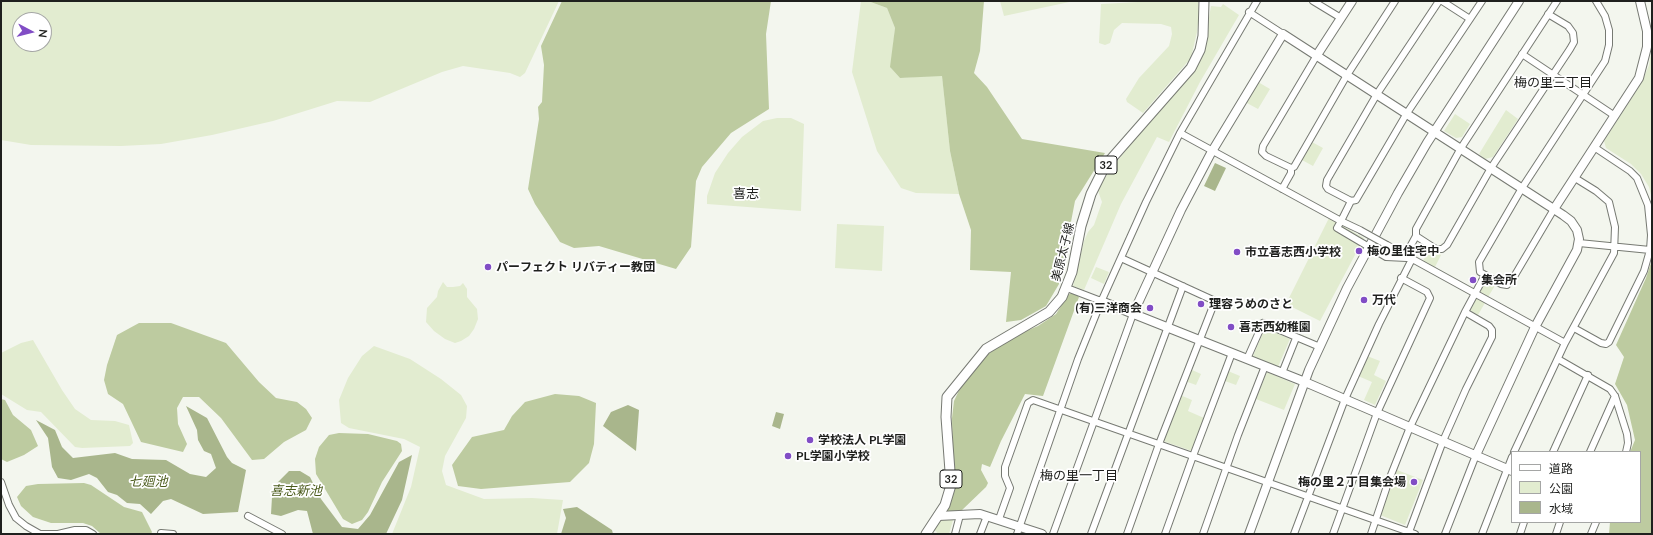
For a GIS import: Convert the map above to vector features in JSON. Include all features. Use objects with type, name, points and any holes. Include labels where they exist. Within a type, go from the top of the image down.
[{"type":"main road","name":"美原太子線","points":[[926,534],[945,505],[951,485],[946,417],[947,397],[986,349],[1049,312],[1062,297],[1067,288],[1091,194],[1105,166],[1191,68],[1202,44],[1204,1]]},
{"type":"street","points":[[1018,530],[1101,301],[1180,133],[1249,12],[1257,1]]},
{"type":"street","points":[[1313,1],[1341,18]]},
{"type":"street","points":[[1291,168],[1266,156],[1262,152],[1263,146],[1317,55],[1352,1]]},
{"type":"street","points":[[1282,189],[1291,173],[1291,168],[1294,167],[1347,75],[1395,1]]},
{"type":"street","points":[[1351,201],[1328,188],[1326,183],[1378,94],[1439,1]]},
{"type":"street","points":[[1442,1],[1470,19]]},
{"type":"street","points":[[1408,258],[1386,257],[1337,228],[1351,201],[1356,200],[1406,113],[1482,1]]},
{"type":"street","points":[[1249,534],[1305,382],[1320,347],[1369,246],[1398,192],[1434,131],[1520,1]]},
{"type":"street","points":[[1294,534],[1345,399],[1401,278],[1416,236],[1416,229],[1461,148],[1557,1]]},
{"type":"street","points":[[1596,1],[1605,16],[1609,30],[1609,45],[1605,61],[1522,188],[1479,262],[1480,272],[1506,285],[1512,280],[1554,209],[1639,78],[1644,62],[1647,31],[1640,1]]},
{"type":"street","points":[[1249,12],[1554,209],[1571,221],[1577,230],[1579,243],[1535,327],[1476,455],[1445,534]]},
{"type":"street","points":[[1416,236],[1436,249],[1445,248],[1491,168],[1574,42],[1573,33],[1568,26],[1548,14]]},
{"type":"street","points":[[1054,534],[1133,314],[1152,272],[1181,210],[1212,150],[1283,34]]},
{"type":"street","points":[[1522,54],[1615,116]]},
{"type":"street","points":[[1180,133],[1565,343]]},
{"type":"street","points":[[1574,328],[1602,343],[1606,344],[1609,342],[1641,278],[1650,250],[1651,230],[1648,204],[1637,178],[1630,171],[1594,147]]},
{"type":"street","points":[[1514,451],[1565,343],[1611,260],[1614,246],[1614,217],[1609,202],[1596,191],[1574,178]]},
{"type":"street","points":[[1579,243],[1650,250]]},
{"type":"street","points":[[1121,258],[1215,301],[1159,444],[1127,534]]},
{"type":"street","points":[[1371,534],[1410,427],[1465,312],[1485,275]]},
{"type":"street","points":[[1333,534],[1377,413],[1430,298],[1427,292],[1401,278]]},
{"type":"street","points":[[1091,534],[1183,286]]},
{"type":"street","points":[[1067,288],[1305,382],[1509,469],[1482,534]]},
{"type":"street","points":[[999,519],[1010,488],[1005,476],[1005,467],[1028,403],[1036,400],[1412,533],[1443,441],[1466,389],[1492,337],[1492,330],[1489,326],[1465,312]]},
{"type":"street","points":[[1247,359],[1262,323],[1320,347]]},
{"type":"street","points":[[1282,373],[1296,338]]},
{"type":"street","points":[[1165,534],[1232,353]]},
{"type":"street","points":[[1558,359],[1603,383],[1615,396],[1628,439],[1626,451]]},
{"type":"street","points":[[1203,534],[1226,467],[1265,366]]},
{"type":"street","points":[[1553,451],[1588,375]]},
{"type":"street","points":[[1590,451],[1615,396]]},
{"type":"street","points":[[1,482],[9,505],[16,518],[40,534],[58,534],[75,530],[86,530],[93,534]]},
{"type":"street","points":[[938,516],[980,514],[999,519],[1018,530],[1042,534]]},
{"type":"street","points":[[955,534],[960,515]]},
{"type":"street","points":[[248,516],[282,534]]},
{"type":"street","points":[[980,534],[987,516]]},
{"type":"street","points":[[1520,534],[1524,523]]},
{"type":"street","points":[[1556,534],[1560,523]]},
{"type":"street","points":[[1592,534],[1596,523]]},
{"type":"street","points":[[161,533],[173,534]]},
{"type":"green space","points":[[1,1],[559,1],[525,73],[520,77],[510,73],[463,66],[442,72],[370,102],[337,101],[273,121],[212,135],[161,144],[121,146],[31,145],[1,140]]},
{"type":"green space","points":[[861,1],[868,1],[887,8],[895,28],[891,68],[900,78],[942,75],[950,151],[959,194],[916,193],[901,188],[877,151],[852,72]]},
{"type":"green space","points":[[1000,1],[1074,1],[1004,16]]},
{"type":"green space","points":[[1156,1],[1198,1],[1199,14],[1197,32],[1191,58],[1143,113],[1127,102],[1126,99],[1139,78],[1169,46],[1172,34],[1171,27],[1161,24],[1122,23],[1114,30],[1110,43],[1105,45],[1099,43],[1101,4]]},
{"type":"green space","points":[[1223,4],[1239,15],[1200,82],[1169,142],[1157,137],[1121,204],[1084,290],[1073,286],[1084,241],[1088,232],[1094,225],[1102,202],[1098,191],[1102,182],[1143,127],[1185,80],[1207,29],[1211,6],[1221,7]]},
{"type":"green space","points":[[1652,47],[1652,199],[1649,187],[1641,174],[1631,164],[1606,148],[1604,141],[1642,82],[1649,65]]},
{"type":"green space","points":[[1258,82],[1270,89],[1258,109],[1245,102]]},
{"type":"green space","points":[[1506,110],[1518,119],[1493,157],[1485,159],[1479,154]]},
{"type":"green space","points":[[1455,114],[1470,124],[1462,137],[1456,138],[1444,131]]},
{"type":"green space","points":[[777,118],[791,118],[804,124],[801,211],[707,204],[707,196],[715,173],[728,153],[742,137],[763,121]]},
{"type":"green space","points":[[1312,142],[1323,148],[1313,166],[1302,160]]},
{"type":"green space","points":[[1329,218],[1364,238],[1320,321],[1286,304]]},
{"type":"green space","points":[[837,224],[884,226],[882,271],[835,268]]},
{"type":"green space","points":[[1430,249],[1441,255],[1435,267],[1473,288],[1470,295],[1420,266]]},
{"type":"green space","points":[[1096,267],[1109,272],[1104,284],[1091,278]]},
{"type":"green space","points":[[1486,278],[1496,284],[1488,297],[1478,292]]},
{"type":"green space","points":[[443,282],[447,287],[460,286],[463,283],[467,289],[467,297],[477,309],[478,319],[474,329],[469,336],[455,343],[445,339],[434,331],[426,322],[427,308],[437,297],[438,291]]},
{"type":"green space","points":[[1476,296],[1486,301],[1478,315],[1469,310]]},
{"type":"green space","points":[[1265,328],[1290,339],[1278,367],[1253,356]]},
{"type":"green space","points":[[33,340],[62,390],[75,409],[91,420],[115,421],[129,425],[133,443],[130,446],[75,447],[41,412],[27,410],[1,394],[1,353],[21,343]]},
{"type":"green space","points":[[374,346],[410,359],[441,379],[461,395],[467,406],[466,418],[445,456],[442,471],[446,485],[484,499],[532,498],[563,500],[557,534],[392,534],[411,487],[420,447],[404,439],[349,428],[341,423],[339,400],[348,378],[362,356]]},
{"type":"green space","points":[[1367,356],[1380,361],[1374,375],[1386,381],[1375,405],[1364,400],[1372,382],[1358,376]]},
{"type":"green space","points":[[1190,369],[1201,374],[1196,385],[1185,381]]},
{"type":"green space","points":[[1228,371],[1240,376],[1236,385],[1225,381]]},
{"type":"green space","points":[[1267,372],[1295,384],[1284,410],[1256,399]]},
{"type":"green space","points":[[1180,395],[1192,400],[1188,411],[1204,418],[1192,451],[1163,441]]},
{"type":"green space","points":[[1397,470],[1423,480],[1405,525],[1380,515]]},
{"type":"green space","points":[[938,520],[953,520],[949,534],[936,534],[937,532],[932,529]]},
{"type":"shaded area","points":[[562,1],[771,1],[766,34],[769,109],[731,133],[702,167],[696,181],[691,247],[676,269],[599,246],[574,248],[560,242],[535,204],[528,189],[539,119],[538,107],[542,102],[544,65],[541,46]]},
{"type":"shaded area","points":[[868,1],[984,1],[980,51],[974,73],[987,87],[1022,139],[1105,153],[1075,201],[1059,284],[1046,306],[1021,320],[1006,322],[1011,272],[970,270],[971,230],[959,194],[950,151],[942,76],[900,78],[890,67],[895,28],[887,8]]},
{"type":"shaded area","points":[[1652,260],[1652,534],[1609,534],[1610,523],[1641,523],[1641,451],[1630,451],[1635,440],[1627,405],[1615,384],[1624,357],[1616,345],[1646,278]]},
{"type":"shaded area","points":[[1073,292],[1079,297],[1043,396],[1025,394],[1001,441],[990,467],[982,464],[981,470],[988,483],[986,487],[961,511],[946,511],[953,463],[952,418],[954,401],[963,382],[978,361],[1012,337],[1038,326],[1056,314],[1068,295]]},
{"type":"shaded area","points":[[139,323],[171,323],[226,343],[259,382],[276,398],[297,402],[306,409],[312,418],[306,430],[284,442],[264,459],[252,460],[221,418],[199,397],[183,397],[177,408],[178,424],[187,444],[183,452],[141,442],[123,404],[108,394],[104,380],[107,365],[117,335]]},
{"type":"shaded area","points":[[555,394],[579,396],[596,403],[594,444],[589,463],[570,482],[481,489],[458,486],[452,465],[472,437],[504,430],[512,416],[525,402]]},
{"type":"shaded area","points":[[1,399],[5,400],[13,415],[31,430],[38,446],[24,455],[7,462],[1,459]]},
{"type":"shaded area","points":[[339,433],[368,434],[397,441],[401,444],[402,451],[382,482],[368,512],[362,520],[352,524],[343,519],[316,474],[315,459],[319,447],[329,435]]},
{"type":"shaded area","points":[[84,483],[91,485],[124,507],[142,512],[152,532],[151,534],[101,534],[92,526],[83,523],[51,523],[33,517],[21,506],[17,497],[26,486],[38,484]]},
{"type":"water","points":[[1215,163],[1226,168],[1215,191],[1204,186]]},
{"type":"water","points":[[628,405],[639,410],[636,451],[603,426],[611,412]]},
{"type":"water","name":"七廻池","points":[[186,406],[207,418],[227,457],[232,463],[246,470],[238,512],[203,514],[171,499],[163,501],[151,514],[140,504],[127,503],[117,495],[108,492],[97,478],[89,474],[71,480],[58,478],[52,467],[48,438],[36,420],[55,430],[62,447],[73,458],[115,453],[132,459],[166,460],[190,474],[206,477],[216,468],[211,454],[204,451],[198,440],[197,430]]},
{"type":"water","points":[[776,412],[784,414],[780,429],[772,426]]},
{"type":"water","name":"喜志新池","points":[[412,455],[402,500],[386,534],[313,534],[307,511],[298,510],[281,516],[271,514],[272,497],[278,482],[289,471],[300,471],[310,477],[321,499],[342,527],[358,529],[370,515],[399,462]]},
{"type":"water","points":[[577,507],[612,530],[613,534],[561,534],[566,518],[563,509]]},
{"type":"place","name":"梅の里住宅中","points":[[1359,251]]},
{"type":"place","name":"市立喜志西小学校","points":[[1237,252]]},
{"type":"place","name":"パーフェクト リバティー教団","points":[[488,267]]},
{"type":"place","name":"集会所","points":[[1473,280]]},
{"type":"place","name":"万代","points":[[1364,300]]},
{"type":"place","name":"理容うめのさと","points":[[1201,304]]},
{"type":"place","name":"(有)三洋商会","points":[[1150,308]]},
{"type":"place","name":"喜志西幼稚園","points":[[1231,327]]},
{"type":"place","name":"学校法人 PL学園","points":[[810,440]]},
{"type":"place","name":"PL学園小学校","points":[[788,456]]},
{"type":"place","name":"梅の里２丁目集会場","points":[[1414,482]]},
{"type":"district","name":"梅の里三丁目","points":[[1553,83]]},
{"type":"district","name":"喜志","points":[[746,194]]},
{"type":"district","name":"梅の里一丁目","points":[[1079,476]]}]
